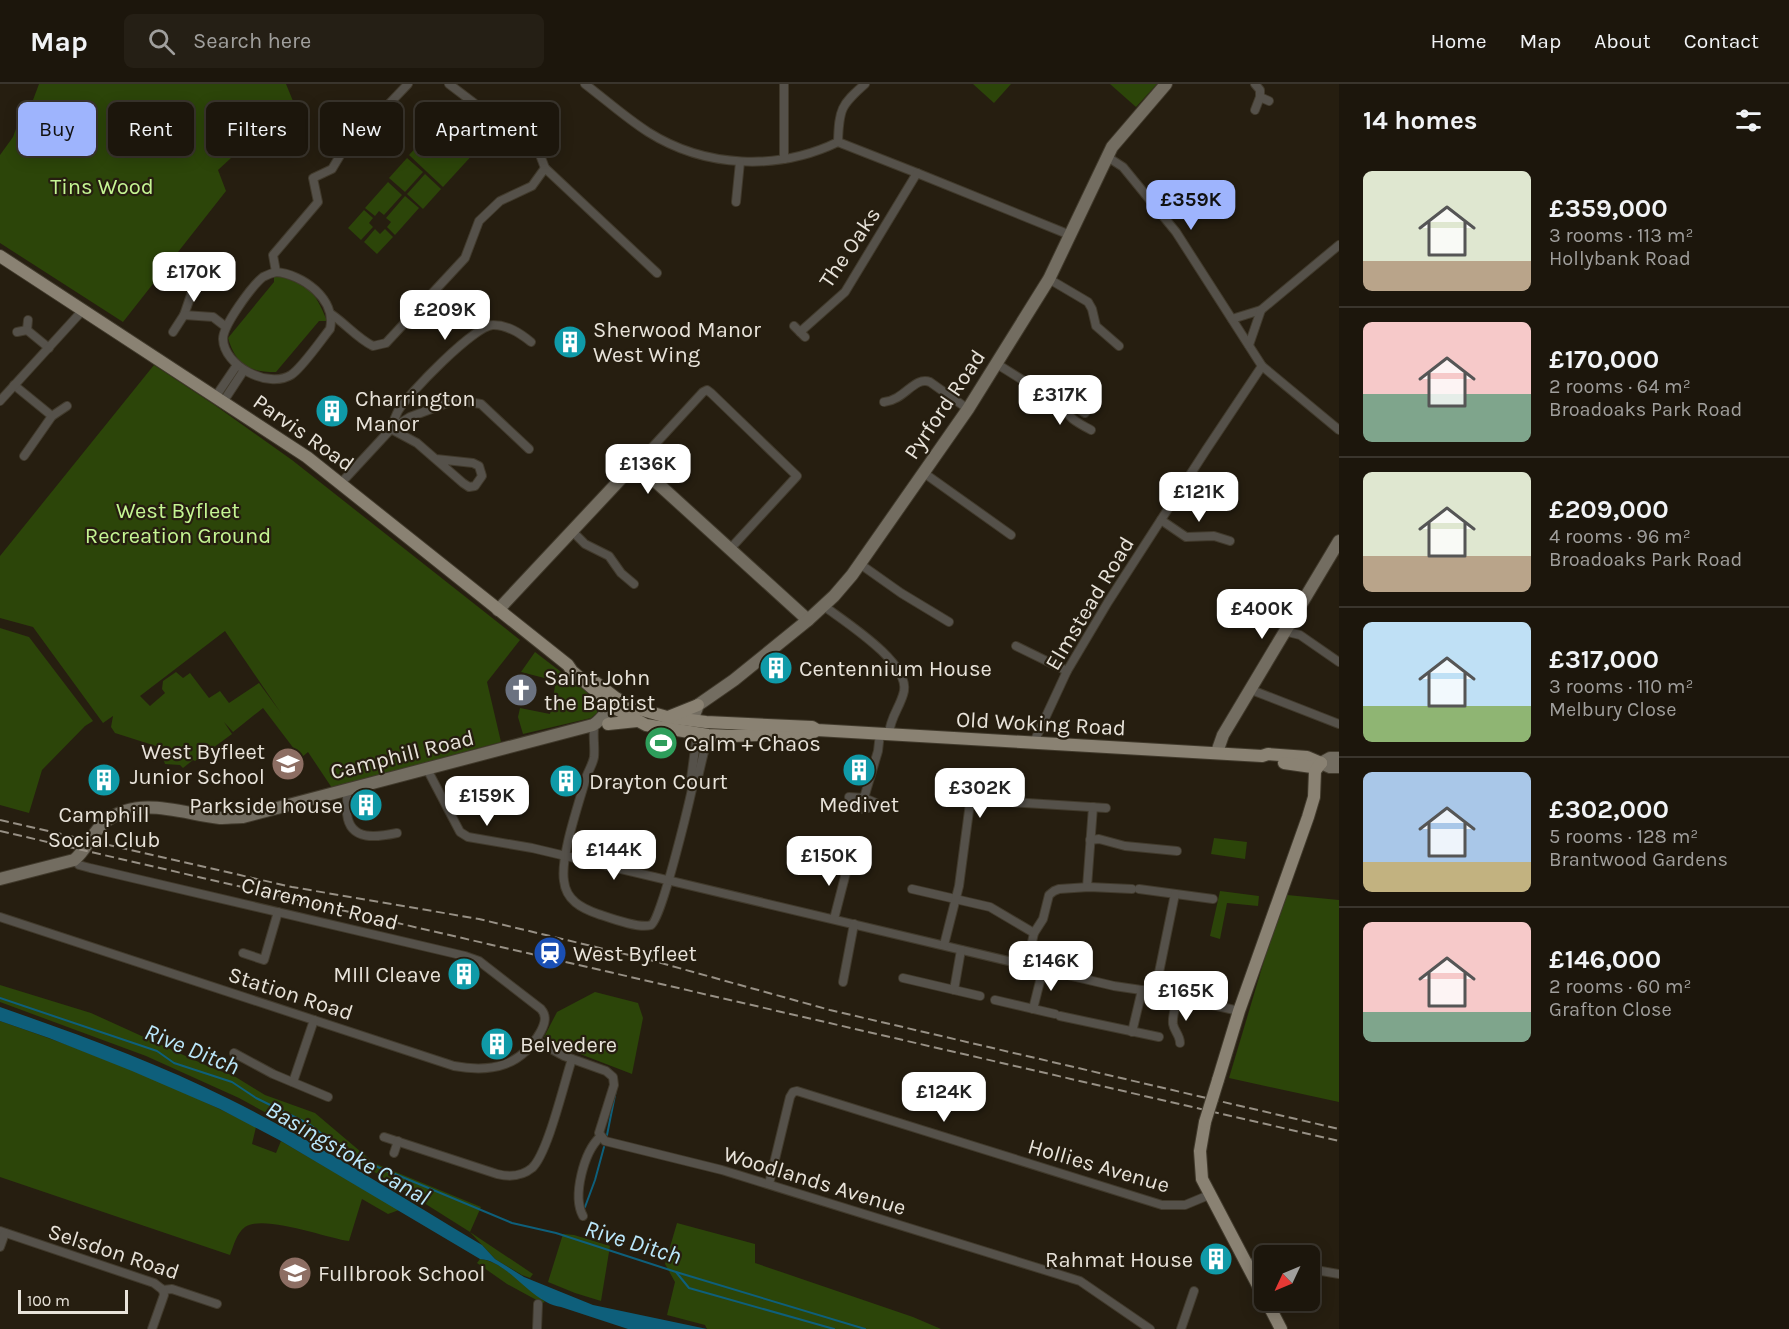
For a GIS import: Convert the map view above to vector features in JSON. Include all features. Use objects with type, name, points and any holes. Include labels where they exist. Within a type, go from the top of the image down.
[{"type":"main road","name":"Parvis Road","points":[[0,256],[307,457],[568,665],[572,672],[618,705]]},
{"type":"main road","points":[[667,717],[699,704]]},
{"type":"main road","name":"Old Woking Road","points":[[618,705],[702,728]]},
{"type":"main road","name":"Old Woking Road","points":[[618,705],[637,721],[671,730],[702,728],[767,735],[812,733],[817,730],[1167,752],[1217,752],[1262,756],[1268,761],[1312,766],[1321,763]]},
{"type":"main road","points":[[608,724],[637,721]]},
{"type":"main road","points":[[1254,1276],[1209,1195],[1202,1176],[1200,1143],[1239,1011],[1314,797],[1320,788],[1324,772],[1321,763]]},
{"type":"main road","points":[[1271,1311],[1281,1329]]},
{"type":"street","points":[[276,272],[273,255],[318,202],[313,178],[332,169],[347,144],[366,128],[408,84]]},
{"type":"street","points":[[449,84],[473,102]]},
{"type":"street","points":[[585,84],[637,124],[661,139],[700,155],[740,162],[784,159],[838,142],[1070,235]]},
{"type":"street","points":[[784,84],[784,159]]},
{"type":"street","points":[[838,142],[844,105],[865,84]]},
{"type":"street","name":"Pyrford Road","points":[[699,704],[734,680],[808,620],[843,586],[860,564],[968,409],[1049,279],[1106,156],[1116,141],[1166,84]]},
{"type":"street","points":[[1255,84],[1265,99],[1255,110]]},
{"type":"street","points":[[540,156],[545,168],[657,273]]},
{"type":"street","points":[[1106,156],[1123,167],[1176,232],[1262,366],[1339,430]]},
{"type":"street","points":[[736,202],[740,162]]},
{"type":"street","points":[[332,314],[330,329],[292,374],[280,379],[265,379],[241,367],[227,351],[223,339],[226,327],[251,290],[264,276],[276,272],[288,273],[319,293],[332,314],[347,325],[361,340],[373,346],[386,343],[465,258],[479,221],[500,201],[532,186],[545,168]]},
{"type":"street","name":"The Oaks","points":[[799,331],[845,292],[917,173]]},
{"type":"street","points":[[1232,320],[1261,310],[1339,244]]},
{"type":"street","points":[[173,332],[184,315],[193,289],[181,278]]},
{"type":"street","points":[[1049,279],[1088,302],[1096,326],[1117,341]]},
{"type":"street","points":[[1249,345],[1261,310]]},
{"type":"street","points":[[0,401],[82,311]]},
{"type":"street","points":[[184,315],[213,317],[226,327]]},
{"type":"street","points":[[27,330],[28,320]]},
{"type":"street","points":[[391,429],[398,411],[456,349],[479,329],[493,325],[516,330],[531,342]]},
{"type":"street","points":[[27,330],[49,348]]},
{"type":"street","points":[[17,332],[27,330]]},
{"type":"street","points":[[997,364],[1040,391],[1064,399],[1085,413],[1091,404]]},
{"type":"street","name":"Elmstead Road","points":[[1034,742],[1067,671],[1161,520],[1262,366]]},
{"type":"street","points":[[220,399],[241,367]]},
{"type":"street","points":[[890,404],[903,396],[917,382],[924,380],[968,409]]},
{"type":"street","points":[[14,385],[52,416]]},
{"type":"street","points":[[498,610],[707,390],[797,476],[730,549]]},
{"type":"street","points":[[1064,399],[1066,413],[1069,417],[1091,430]]},
{"type":"street","points":[[341,483],[391,429],[410,417],[455,400],[481,404],[529,448]]},
{"type":"street","points":[[24,456],[52,416],[67,406]]},
{"type":"street","points":[[391,429],[408,437],[469,487],[475,486],[482,476],[479,466],[473,463],[436,459]]},
{"type":"street","points":[[635,466],[644,471],[808,620]]},
{"type":"street","points":[[924,473],[1011,535]]},
{"type":"street","points":[[1161,520],[1186,537],[1214,536],[1230,541]]},
{"type":"street","points":[[572,531],[585,544],[609,556],[621,573],[633,584]]},
{"type":"street","points":[[1217,752],[1222,735],[1339,541]]},
{"type":"street","points":[[860,564],[901,593],[946,618]]},
{"type":"street","points":[[824,606],[885,654],[902,676],[904,691],[878,751],[864,798]]},
{"type":"street","points":[[1284,631],[1300,635],[1339,662]]},
{"type":"street","points":[[1016,646],[1067,671]]},
{"type":"street","points":[[1250,689],[1339,724]]},
{"type":"street","points":[[590,728],[593,759],[565,856],[563,880],[569,897],[583,909],[645,926],[654,923],[693,785],[691,779],[702,728],[699,704]]},
{"type":"street","points":[[608,724],[618,705]]},
{"type":"street","name":"Camphill Road","points":[[590,728],[618,705]]},
{"type":"street","name":"Camphill Road","points":[[74,860],[82,853],[91,836],[106,821],[119,813],[134,809],[162,808],[230,818],[275,809],[608,724]]},
{"type":"street","name":"Old Woking Road","points":[[1321,763],[1330,758],[1339,758]]},
{"type":"street","name":"Old Woking Road","points":[[1321,763],[1330,767],[1339,767]]},
{"type":"street","points":[[427,769],[463,835],[565,856],[1114,986],[1155,992],[1239,1011]]},
{"type":"street","points":[[346,790],[349,824],[355,831],[367,837],[388,838],[398,833]]},
{"type":"street","points":[[944,945],[956,898],[968,808],[972,801],[1106,808]]},
{"type":"street","points":[[1087,887],[1093,807]]},
{"type":"street","points":[[1090,840],[1177,851]]},
{"type":"street","points":[[0,879],[74,860]]},
{"type":"street","name":"Claremont Road","points":[[74,860],[79,865],[90,868],[479,961],[544,1012],[545,1020],[536,1040]]},
{"type":"street","points":[[834,920],[849,861]]},
{"type":"street","points":[[1027,965],[1034,933],[1043,919],[1049,895],[1054,891],[1087,887],[1136,889],[1212,899]]},
{"type":"street","points":[[912,889],[990,907],[1034,933]]},
{"type":"street","points":[[1155,992],[1175,894]]},
{"type":"street","points":[[243,953],[264,960],[278,912]]},
{"type":"street","name":"Station Road","points":[[0,917],[450,1065],[465,1068],[498,1066],[513,1062],[536,1040]]},
{"type":"street","points":[[843,982],[851,966],[854,924]]},
{"type":"street","points":[[954,990],[961,950]]},
{"type":"street","points":[[1033,1009],[1043,969]]},
{"type":"street","points":[[903,978],[980,996]]},
{"type":"street","points":[[1132,1032],[1142,990]]},
{"type":"street","points":[[1178,997],[1173,1021],[1174,1028],[1180,1035],[1179,1043]]},
{"type":"street","points":[[995,1000],[1159,1037]]},
{"type":"street","points":[[293,1083],[314,1020]]},
{"type":"street","points":[[536,1040],[572,1059],[608,1071],[614,1079],[599,1132],[600,1137],[593,1146],[578,1189],[578,1205],[583,1216]]},
{"type":"street","points":[[234,1053],[273,1074],[328,1097]]},
{"type":"street","points":[[384,1137],[496,1174],[510,1176],[524,1173],[534,1166],[543,1151],[572,1059]]},
{"type":"street","name":"Hollies Avenue","points":[[769,1184],[790,1097],[793,1092],[798,1091],[1162,1205],[1185,1205],[1209,1195]]},
{"type":"street","name":"Woodlands Avenue","points":[[600,1137],[608,1142],[769,1184],[1080,1281],[1150,1329]]},
{"type":"street","points":[[394,1153],[398,1141]]},
{"type":"street","points":[[0,1247],[2,1232]]},
{"type":"street","name":"Selsdon Road","points":[[2,1232],[154,1283],[163,1290],[172,1289],[217,1304]]},
{"type":"street","points":[[1248,1263],[1254,1263]]},
{"type":"street","points":[[1320,1271],[1339,1274]]},
{"type":"street","points":[[152,1329],[164,1296],[163,1290]]},
{"type":"street","points":[[1181,1329],[1194,1291]]},
{"type":"street","points":[[537,1329],[538,1304]]},
{"type":"green space","name":"Tins Wood","points":[[39,84],[286,84],[293,101],[206,102],[206,156],[233,156],[218,170],[226,191],[123,322],[0,243],[0,155],[13,137],[18,123],[18,156],[96,156],[96,102],[32,102]]},
{"type":"green space","points":[[973,84],[1011,84],[994,103]]},
{"type":"green space","points":[[1110,84],[1157,84],[1136,107]]},
{"type":"green space","points":[[415,149],[415,156],[471,156],[443,187],[409,155]]},
{"type":"green space","points":[[407,158],[423,172],[405,192],[389,178]]},
{"type":"green space","points":[[425,174],[441,189],[423,209],[407,194]]},
{"type":"green space","points":[[388,182],[402,195],[384,215],[379,211],[375,216],[365,208]]},
{"type":"green space","points":[[405,196],[419,208],[395,235],[387,227],[391,222],[386,218]]},
{"type":"green space","points":[[364,210],[373,218],[369,223],[373,227],[361,240],[348,228]]},
{"type":"green space","points":[[375,229],[380,234],[385,229],[393,237],[377,254],[364,242]]},
{"type":"green space","points":[[286,276],[301,283],[312,293],[327,321],[319,321],[276,372],[251,368],[235,355],[228,338],[274,282],[274,277]]},
{"type":"green space","name":"West Byfleet Recreation Ground","points":[[154,365],[292,460],[520,640],[487,682],[501,742],[332,788],[308,752],[301,758],[263,708],[233,732],[224,722],[232,734],[183,768],[180,765],[165,764],[159,747],[115,733],[111,727],[113,716],[103,723],[33,627],[0,618],[0,556]],"holes":[[[225,631],[281,713],[259,683],[229,703],[220,691],[209,698],[190,673],[183,678],[176,672],[163,681],[162,689],[165,693],[150,706],[140,696]]]},
{"type":"green space","points":[[0,628],[29,637],[93,721],[85,726],[42,770],[29,813],[0,805]]},
{"type":"green space","points":[[535,652],[599,701],[597,713],[591,718],[523,734],[518,717],[520,708],[550,714],[556,681],[521,672]]},
{"type":"green space","points":[[1214,838],[1247,842],[1245,859],[1211,854]]},
{"type":"green space","points":[[1220,891],[1259,896],[1258,906],[1227,903],[1220,939],[1210,936]]},
{"type":"green space","points":[[1287,895],[1339,900],[1339,1102],[1229,1078],[1269,944]]},
{"type":"green space","points":[[0,985],[91,1013],[234,1076],[265,1095],[315,1113],[374,1163],[481,1207],[470,1232],[378,1174],[239,1098],[146,1056],[0,1002]]},
{"type":"green space","points":[[595,992],[638,1003],[643,1018],[632,1074],[562,1047],[544,1037],[557,1012]]},
{"type":"green space","points":[[0,1021],[130,1069],[194,1097],[256,1127],[252,1144],[276,1153],[281,1141],[399,1210],[388,1214],[362,1199],[349,1241],[280,1225],[254,1224],[245,1227],[239,1233],[230,1255],[0,1177]]},
{"type":"green space","points":[[677,1223],[755,1244],[755,1263],[913,1317],[941,1329],[707,1329],[705,1325],[667,1315],[675,1282],[665,1264]]},
{"type":"green space","points":[[470,1232],[533,1274],[530,1278],[522,1275],[495,1259]]},
{"type":"green space","points":[[563,1234],[610,1246],[601,1301],[548,1282]]},
{"type":"green space","points":[[480,1259],[496,1264],[545,1302],[542,1303],[507,1284],[477,1263]]},
{"type":"water","name":"Basingstoke Canal","points":[[0,1007],[144,1061],[261,1116],[357,1169],[482,1245],[495,1259],[524,1277],[593,1305],[707,1329],[628,1329],[550,1304],[501,1267],[491,1261],[480,1259],[281,1141],[220,1109],[132,1071],[0,1021]]},
{"type":"waterway","name":"Rive Ditch","points":[[0,998],[157,1051],[174,1063],[232,1082],[256,1098],[309,1124],[347,1153],[391,1173]]},
{"type":"waterway","points":[[607,1135],[616,1090]]},
{"type":"waterway","points":[[585,1207],[604,1147]]},
{"type":"waterway","name":"Rive Ditch","points":[[395,1174],[512,1223],[556,1233],[865,1329]]},
{"type":"waterway","points":[[676,1272],[689,1288],[834,1329]]},
{"type":"railway","points":[[0,820],[292,887],[479,919],[650,960],[830,1010],[1339,1129]]},
{"type":"railway","points":[[0,831],[1339,1141]]},
{"type":"place","name":"Sherwood Manor West Wing","points":[[570,342]]},
{"type":"place","name":"Charrington Manor","points":[[332,411]]},
{"type":"place","name":"Centennium House","points":[[776,668]]},
{"type":"place","name":"Saint John the Baptist","points":[[521,690]]},
{"type":"place","name":"Calm + Chaos","points":[[661,743]]},
{"type":"place","name":"West Byfleet Junior School","points":[[288,764]]},
{"type":"place","name":"Medivet","points":[[859,770]]},
{"type":"place","name":"Camphill Social Club","points":[[104,780]]},
{"type":"place","name":"Drayton Court","points":[[566,781]]},
{"type":"place","name":"Parkside house","points":[[366,805]]},
{"type":"place","name":"West Byfleet","points":[[550,953]]},
{"type":"place","name":"MIll Cleave","points":[[464,974]]},
{"type":"place","name":"Belvedere","points":[[497,1044]]},
{"type":"place","name":"Rahmat House","points":[[1216,1259]]},
{"type":"place","name":"Fullbrook School","points":[[295,1273]]}]
